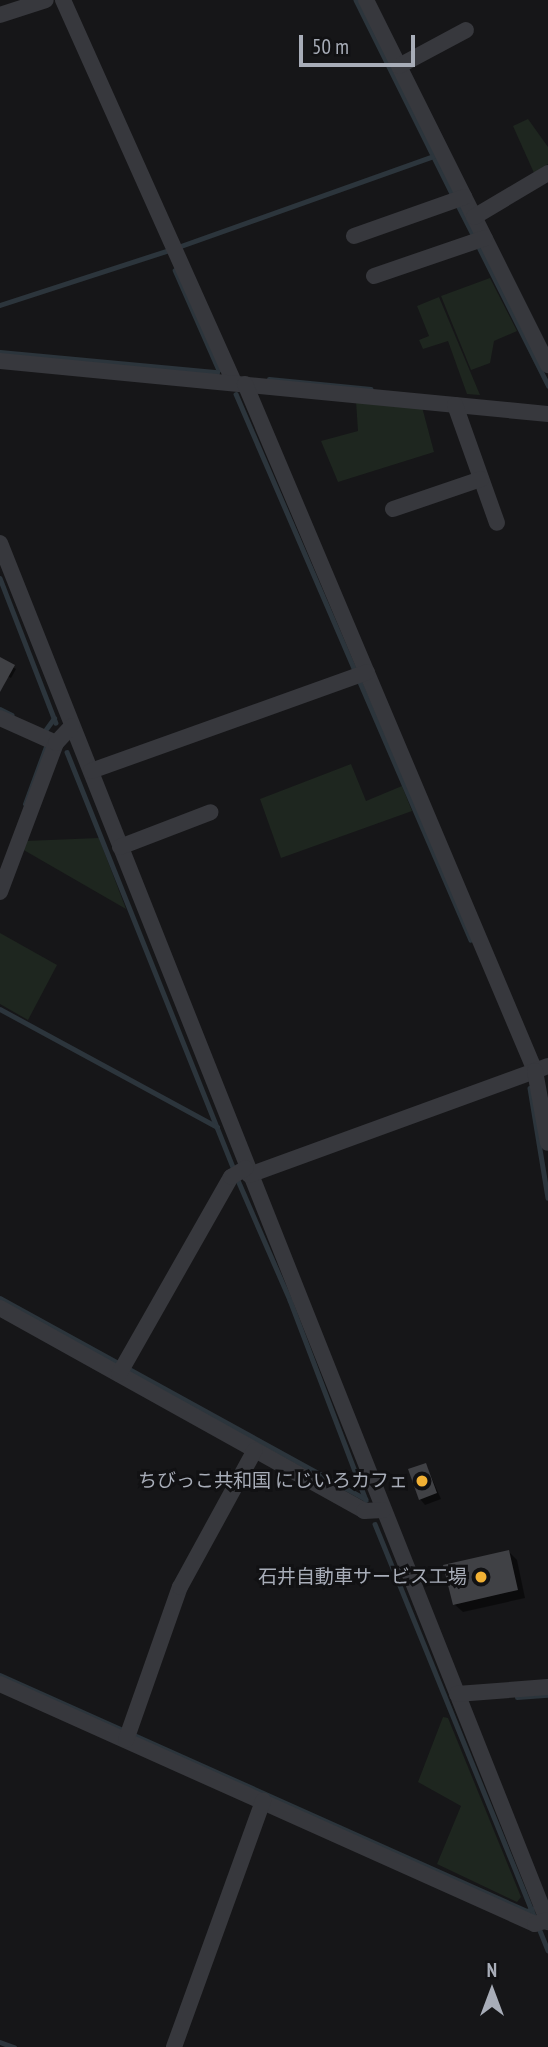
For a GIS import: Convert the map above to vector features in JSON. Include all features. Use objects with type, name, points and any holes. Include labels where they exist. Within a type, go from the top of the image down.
[{"type":"street","points":[[0,16],[46,0]]},
{"type":"street","points":[[63,0],[175,249],[239,383],[361,674],[541,1068],[548,1143]]},
{"type":"street","points":[[366,0],[548,365]]},
{"type":"street","points":[[399,66],[466,30]]},
{"type":"street","points":[[474,217],[548,173]]},
{"type":"street","points":[[354,236],[464,197]]},
{"type":"street","points":[[374,276],[485,238]]},
{"type":"street","points":[[0,361],[548,414]]},
{"type":"street","points":[[455,405],[497,523]]},
{"type":"street","points":[[393,509],[481,479]]},
{"type":"street","points":[[0,543],[457,1694],[543,1922]]},
{"type":"street","points":[[91,771],[361,674]]},
{"type":"street","points":[[0,718],[50,742]]},
{"type":"street","points":[[0,892],[50,742],[72,726]]},
{"type":"street","points":[[120,847],[211,812]]},
{"type":"street","points":[[119,1374],[231,1177],[541,1068]]},
{"type":"street","points":[[0,1308],[364,1511],[383,1510]]},
{"type":"street","points":[[128,1734],[180,1587],[255,1450]]},
{"type":"street","points":[[0,1684],[128,1734],[263,1801],[543,1922]]},
{"type":"street","points":[[457,1694],[548,1687]]},
{"type":"street","points":[[174,2047],[263,1801]]},
{"type":"shaded area","points":[[528,119],[548,147],[548,164],[534,173],[513,126]]},
{"type":"shaded area","points":[[490,278],[517,331],[494,341],[490,363],[471,370],[441,296]]},
{"type":"shaded area","points":[[439,297],[480,395],[467,394],[448,341],[423,349],[419,340],[429,336],[417,306]]},
{"type":"shaded area","points":[[356,401],[422,407],[434,452],[338,482],[321,441],[358,431]]},
{"type":"shaded area","points":[[351,764],[366,801],[402,786],[412,811],[281,858],[260,799]]},
{"type":"shaded area","points":[[99,838],[126,909],[22,849],[25,841]]},
{"type":"shaded area","points":[[0,933],[57,965],[28,1020],[0,1004]]},
{"type":"shaded area","points":[[443,1717],[448,1718],[521,1897],[517,1902],[437,1864],[461,1806],[418,1782]]},
{"type":"building","points":[[0,657],[15,665],[0,692]]},
{"type":"building","name":"ちびっこ共和国 にじいろカフェ","points":[[426,1463],[437,1493],[419,1500],[408,1469]]},
{"type":"building","name":"石井自動車サービス工場","points":[[509,1550],[518,1590],[453,1605],[443,1565]]},
{"type":"waterway","points":[[356,0],[454,197]]},
{"type":"waterway","points":[[178,247],[434,156]]},
{"type":"waterway","points":[[458,205],[474,237]]},
{"type":"waterway","points":[[478,245],[548,385]]},
{"type":"waterway","points":[[0,305],[169,250]]},
{"type":"waterway","points":[[175,270],[219,370]]},
{"type":"waterway","points":[[0,352],[217,372]]},
{"type":"waterway","points":[[269,379],[371,389]]},
{"type":"waterway","points":[[236,394],[471,940]]},
{"type":"waterway","points":[[0,578],[56,723]]},
{"type":"waterway","points":[[0,709],[12,715]]},
{"type":"waterway","points":[[44,732],[54,718]]},
{"type":"waterway","points":[[25,804],[47,744]]},
{"type":"waterway","points":[[67,752],[234,1170]]},
{"type":"waterway","points":[[0,1009],[217,1127]]},
{"type":"waterway","points":[[530,1088],[548,1198]]},
{"type":"waterway","points":[[237,1178],[290,1300],[366,1500]]},
{"type":"waterway","points":[[0,1298],[365,1499]]},
{"type":"waterway","points":[[375,1524],[536,1920]]},
{"type":"waterway","points":[[0,1675],[527,1911],[532,1909]]},
{"type":"waterway","points":[[517,1697],[548,1695]]},
{"type":"waterway","points":[[539,1928],[548,1950]]},
{"type":"waterway","points":[[0,2042],[14,2047]]},
{"type":"place","name":"ちびっこ共和国 にじいろカフェ","points":[[422,1481]]},
{"type":"place","name":"石井自動車サービス工場","points":[[481,1577]]}]
